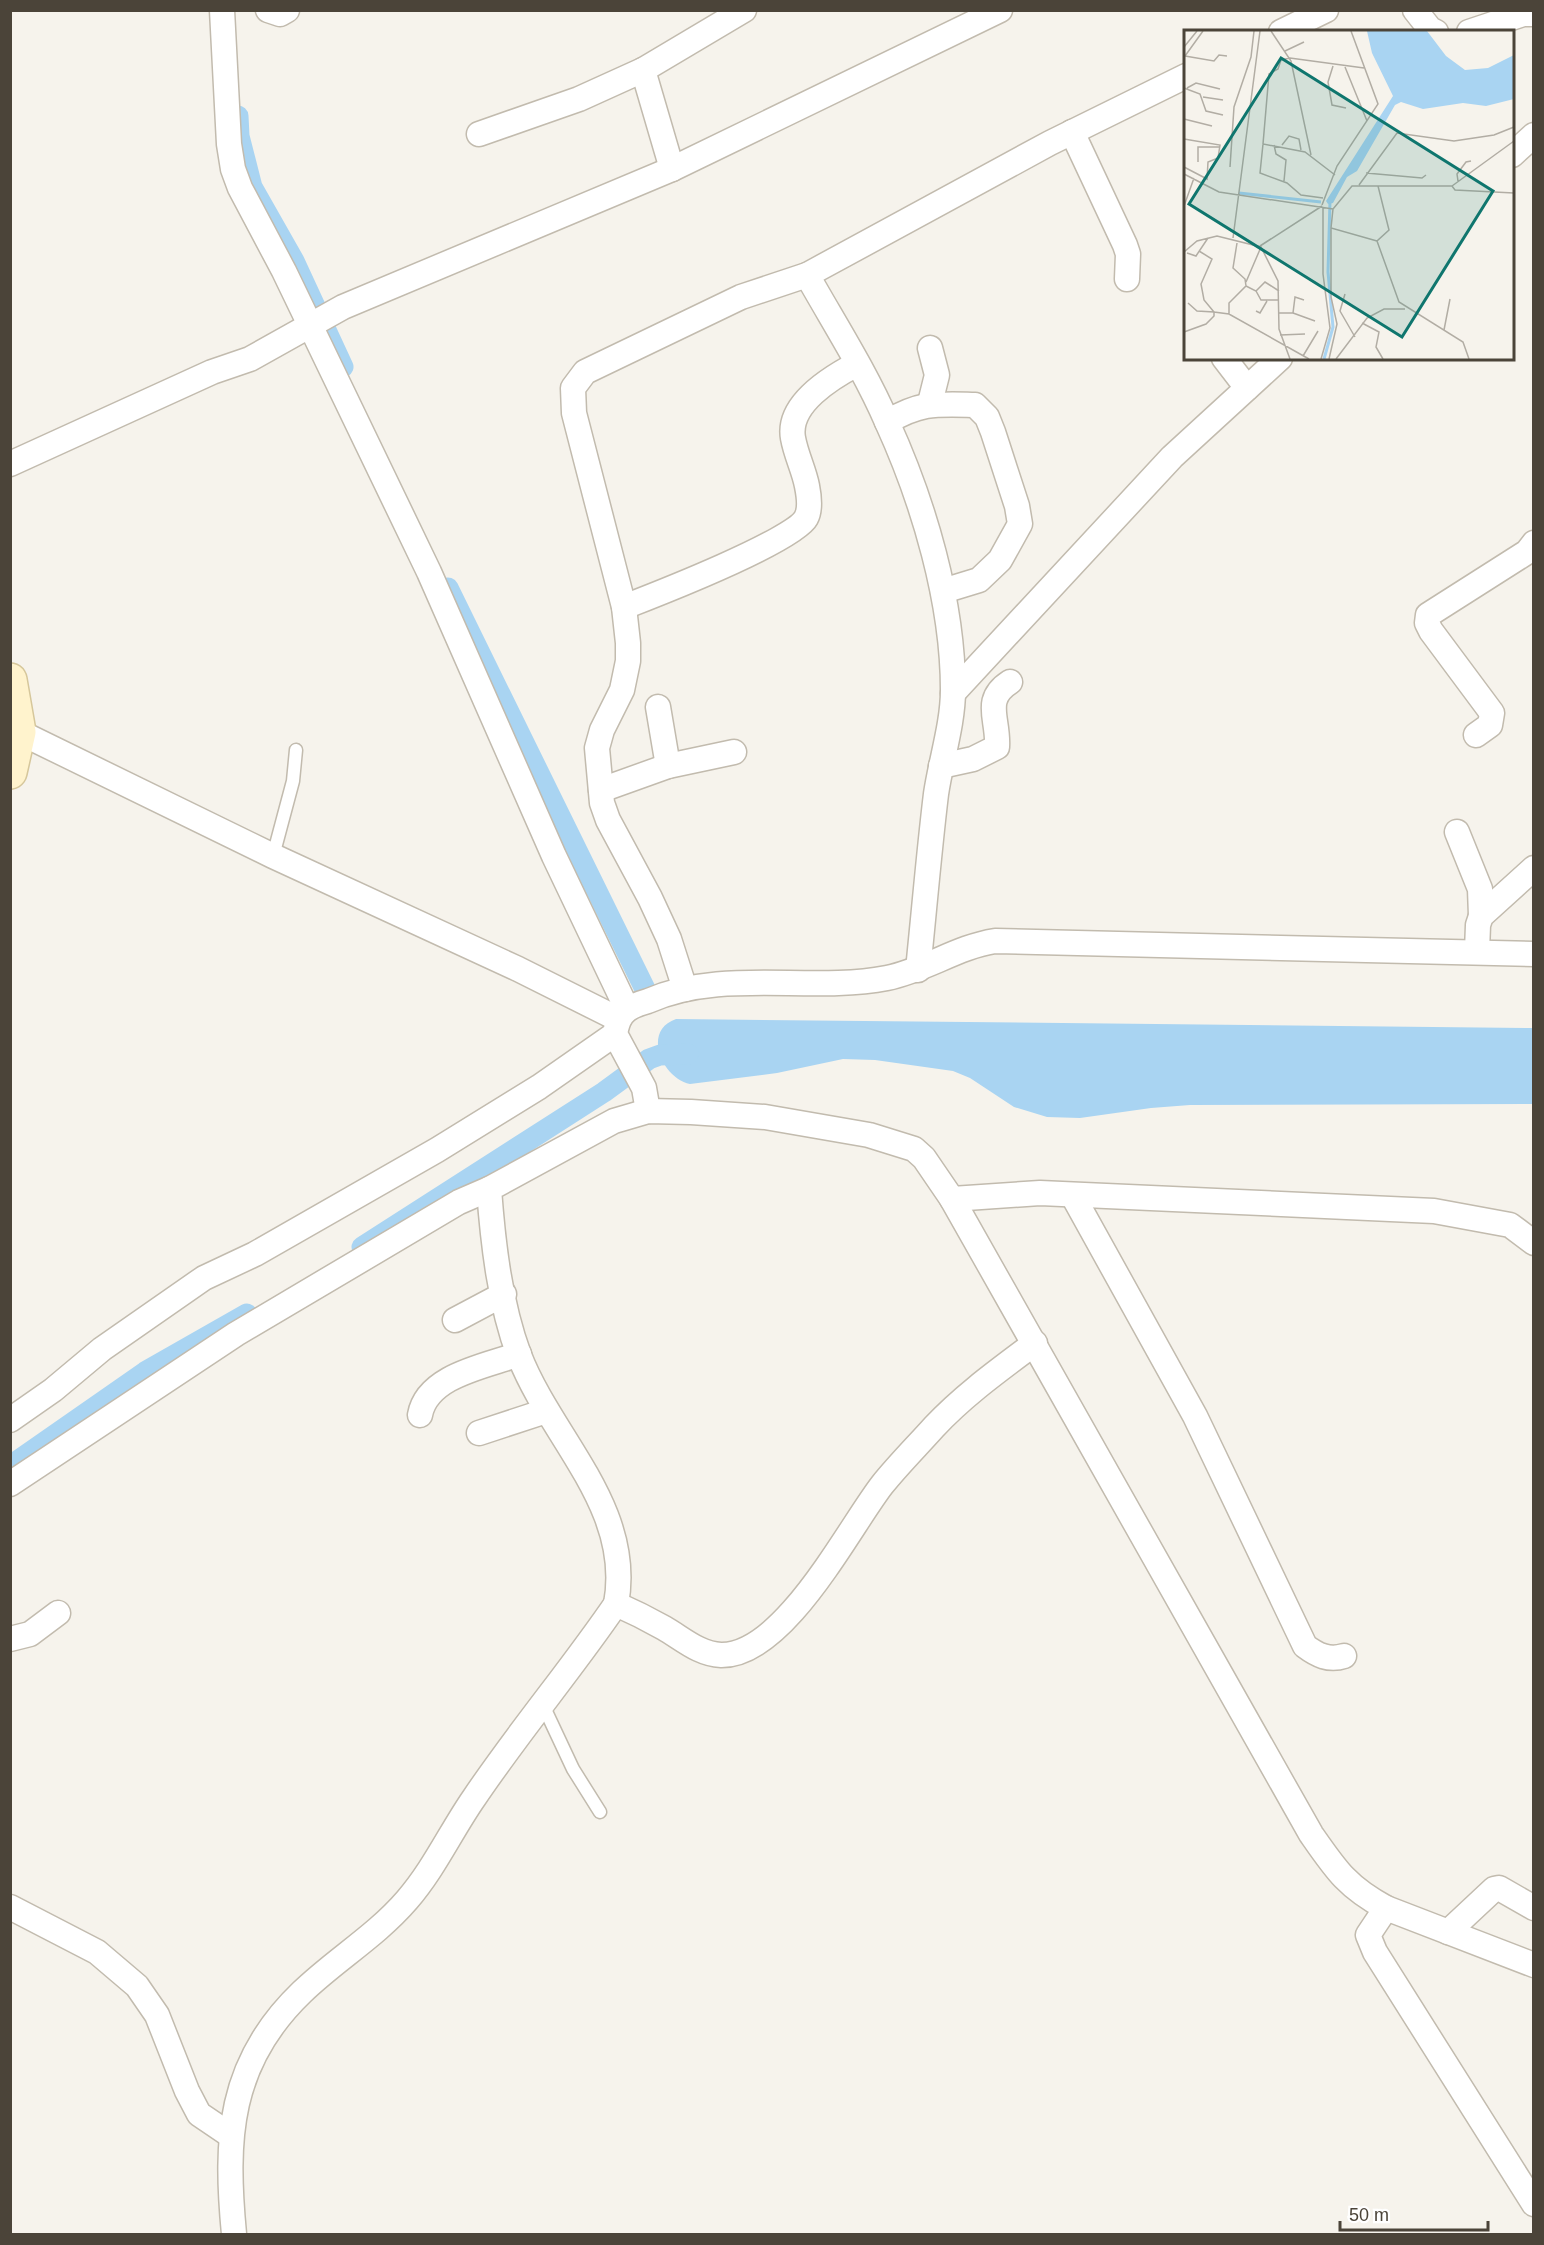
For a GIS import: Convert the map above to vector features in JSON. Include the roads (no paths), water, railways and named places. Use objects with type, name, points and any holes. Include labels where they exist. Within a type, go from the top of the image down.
[{"type":"main road","points":[[10,680],[14,751]]},
{"type":"street","points":[[222,10],[227,111],[233,169],[311,323],[429,572],[554,856],[621,1028],[646,1100]]},
{"type":"street","points":[[268,10],[280,14],[287,10]]},
{"type":"street","points":[[479,134],[579,99],[643,70],[744,10]]},
{"type":"street","points":[[10,464],[212,372],[250,359],[343,307],[672,169],[1000,10]]},
{"type":"street","points":[[1285,30],[1326,10]]},
{"type":"street","points":[[1415,10],[1432,30]]},
{"type":"street","points":[[1475,30],[1523,14],[1533,14]]},
{"type":"street","points":[[643,70],[672,169]]},
{"type":"street","points":[[685,989],[655,908],[608,820],[601,790],[597,748],[602,730],[622,690],[628,661],[624,607],[574,413],[573,388],[577,379],[585,372],[741,297],[807,275],[1071,132],[1184,76]]},
{"type":"street","points":[[1071,132],[1125,245],[1127,279]]},
{"type":"street","points":[[1514,153],[1533,135]]},
{"type":"street","points":[[807,275],[858,364],[887,422],[916,496],[943,591],[950,634],[953,693],[941,765],[918,970]]},
{"type":"street","points":[[930,348],[938,375],[930,403]]},
{"type":"street","points":[[1226,360],[1247,388]]},
{"type":"street","points":[[953,693],[1172,458],[1278,360]]},
{"type":"street","points":[[624,607],[773,543],[798,527],[806,518],[809,506],[804,467],[793,437],[795,420],[812,393],[824,382],[858,364]]},
{"type":"street","points":[[887,422],[904,412],[930,403],[975,405],[987,417],[1017,506],[1020,524],[1000,560],[979,580],[943,591]]},
{"type":"street","points":[[1476,735],[1490,725],[1492,713],[1431,632],[1426,619],[1431,611],[1531,552]]},
{"type":"street","points":[[941,765],[973,759],[991,753],[997,747],[994,695],[1010,682]]},
{"type":"street","points":[[658,707],[668,766]]},
{"type":"street","points":[[14,751],[273,855],[518,969],[621,1028]]},
{"type":"street","points":[[601,790],[668,766],[734,752]]},
{"type":"street","points":[[1457,832],[1480,889],[1481,916],[1478,925],[1477,951]]},
{"type":"street","points":[[1481,916],[1533,868]]},
{"type":"street","points":[[10,1420],[53,1390],[102,1349],[204,1278],[255,1254],[437,1150],[539,1087],[666,993],[721,984],[854,981],[886,978],[918,970],[960,950],[995,941],[1533,954]]},
{"type":"street","points":[[10,1484],[236,1334],[459,1202],[489,1190],[646,1100],[869,1135],[914,1149],[924,1158],[952,1199],[1311,1834],[1338,1874],[1359,1893],[1386,1908],[1533,1965]]},
{"type":"street","points":[[234,2235],[228,2168],[230,2135],[251,2060],[262,2040],[302,1992],[385,1922],[407,1900],[474,1798],[616,1604],[620,1581],[617,1548],[601,1501],[546,1411],[519,1354],[504,1294],[489,1190]]},
{"type":"street","points":[[952,1199],[1040,1193],[1434,1211],[1510,1225],[1533,1243]]},
{"type":"street","points":[[1073,1196],[1195,1416],[1305,1646],[1325,1657],[1335,1659],[1344,1656]]},
{"type":"street","points":[[455,1320],[504,1294]]},
{"type":"street","points":[[616,1604],[667,1630],[700,1651],[722,1655],[753,1644],[771,1633],[825,1571],[883,1483],[967,1394],[1035,1343]]},
{"type":"street","points":[[420,1415],[425,1398],[445,1383],[519,1354]]},
{"type":"street","points":[[479,1433],[546,1411]]},
{"type":"street","points":[[10,1639],[30,1634],[58,1613]]},
{"type":"street","points":[[1448,1932],[1494,1888],[1499,1888],[1533,1908]]},
{"type":"street","points":[[1359,1893],[1360,1912],[1368,1935],[1397,1992],[1476,2109],[1533,2204]]},
{"type":"street","points":[[10,1906],[97,1952],[137,1986],[157,2015],[187,2091],[199,2114],[230,2135]]},
{"type":"street","points":[[1368,1935],[1386,1908]]},
{"type":"lane","points":[[273,855],[293,781],[296,750]]},
{"type":"lane","points":[[543,1705],[573,1768],[600,1812]]},
{"type":"water","points":[[676,1019],[1533,1028],[1533,1104],[1190,1105],[1080,1118],[1047,1117],[1014,1107],[970,1078],[953,1071],[875,1060],[843,1059],[777,1073],[690,1084],[680,1080],[672,1073],[664,1064],[660,1054],[658,1044],[660,1034],[665,1025]]},
{"type":"waterway","points":[[238,116],[239,136],[252,187],[294,261],[343,367]]},
{"type":"waterway","points":[[448,588],[645,989]]},
{"type":"waterway","points":[[362,1247],[604,1092],[649,1059],[660,1055],[688,1054]]},
{"type":"waterway","points":[[10,1466],[145,1372],[247,1314]]}]
